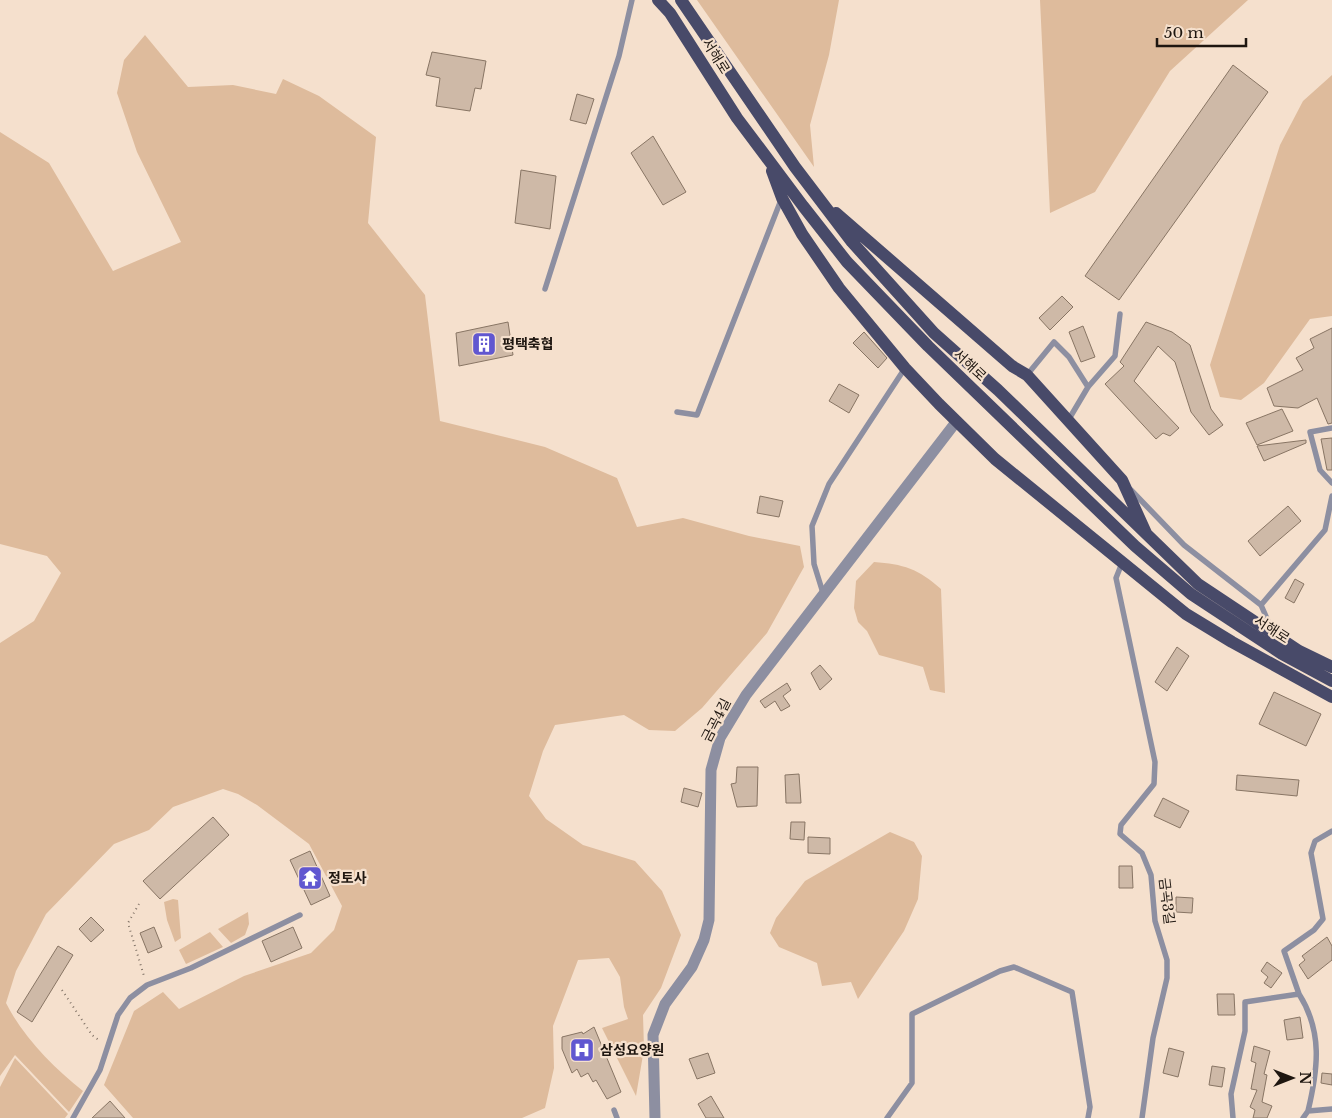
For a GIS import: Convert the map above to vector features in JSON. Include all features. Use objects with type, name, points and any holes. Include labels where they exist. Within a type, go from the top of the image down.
[{"type":"main road","name":"서해로","points":[[658,0],[670,13],[736,118],[847,262],[928,346],[1135,546],[1191,594],[1282,654],[1332,681]]},
{"type":"main road","name":"서해로","points":[[682,0],[795,167],[852,242],[934,333],[998,390],[1198,584],[1273,634],[1332,667]]},
{"type":"main road","points":[[767,157],[782,198],[802,234],[839,288],[905,368],[956,422],[995,458],[1122,563],[1194,618],[1232,642],[1332,697]]},
{"type":"main road","points":[[821,200],[1012,366],[1026,375],[1068,418],[1082,438],[1122,480],[1147,536]]},
{"type":"street","name":"금곡4길","points":[[655,1118],[653,1035],[664,1004],[692,967],[704,940],[709,920],[711,770],[720,738],[746,695],[956,422]]},
{"type":"lane","points":[[546,289],[619,56],[632,0]]},
{"type":"lane","points":[[677,412],[697,415],[782,198]]},
{"type":"lane","points":[[1068,418],[1088,387],[1115,356],[1120,314]]},
{"type":"lane","points":[[1026,375],[1054,342],[1069,357],[1088,387]]},
{"type":"lane","points":[[824,595],[814,564],[812,526],[829,484],[905,368]]},
{"type":"lane","points":[[1332,428],[1310,432],[1320,470],[1332,483]]},
{"type":"lane","points":[[1122,480],[1184,545],[1261,605],[1273,634]]},
{"type":"lane","points":[[1261,605],[1325,530],[1332,496]]},
{"type":"lane","name":"금곡3길","points":[[1122,563],[1116,578],[1155,762],[1154,784],[1121,826],[1120,834],[1142,854],[1151,875],[1154,921],[1167,960],[1167,978],[1153,1038],[1142,1118]]},
{"type":"lane","points":[[1303,1118],[1308,1111],[1315,1080],[1317,1042],[1310,1012],[1299,994],[1284,951],[1314,930],[1323,919],[1312,853],[1315,841],[1332,831]]},
{"type":"lane","points":[[73,1118],[100,1070],[118,1015],[130,998],[147,985],[191,968],[300,915]]},
{"type":"lane","points":[[886,1118],[912,1083],[912,1014],[1000,971],[1014,967],[1072,992],[1090,1107],[1088,1118]]},
{"type":"lane","points":[[1233,1118],[1231,1094],[1245,1031],[1245,1002],[1299,994]]},
{"type":"lane","points":[[1308,1111],[1332,1109]]},
{"type":"lane","points":[[614,1110],[617,1118]]},
{"type":"path","points":[[139,904],[128,923],[147,985]]},
{"type":"path","points":[[62,990],[92,1034],[107,1048]]},
{"type":"shaded area","points":[[697,0],[839,0],[829,55],[810,125],[814,167]]},
{"type":"shaded area","points":[[1040,0],[1248,0],[1170,71],[1095,192],[1050,213]]},
{"type":"shaded area","points":[[145,35],[188,87],[233,85],[276,94],[283,79],[319,96],[376,137],[368,223],[425,295],[440,421],[545,447],[617,478],[637,527],[683,518],[749,536],[800,546],[804,567],[767,633],[702,708],[675,731],[649,730],[624,715],[555,725],[543,751],[529,796],[546,819],[583,845],[635,861],[662,891],[681,935],[661,988],[643,1015],[644,1049],[636,1096],[602,1028],[628,1019],[624,1007],[620,977],[609,958],[578,960],[553,1026],[554,1068],[545,1108],[522,1118],[133,1118],[104,1085],[134,1011],[163,992],[179,1009],[244,976],[311,953],[334,930],[342,906],[309,844],[257,805],[238,794],[223,789],[173,807],[149,830],[114,844],[46,914],[16,971],[6,1003],[21,1028],[40,1051],[83,1091],[69,1112],[15,1055],[0,1076],[0,643],[34,621],[61,573],[47,556],[0,544],[0,132],[49,163],[113,271],[181,242],[137,152],[117,93],[124,60]]},
{"type":"shaded area","points":[[1332,75],[1332,316],[1310,319],[1264,383],[1241,400],[1220,397],[1210,365],[1280,145],[1303,101]]},
{"type":"shaded area","points":[[874,562],[894,564],[918,572],[941,589],[945,693],[930,690],[923,667],[879,655],[867,631],[858,622],[854,608],[856,581]]},
{"type":"shaded area","points":[[890,832],[914,842],[922,856],[918,899],[904,931],[858,999],[851,982],[822,986],[817,963],[779,947],[770,933],[776,918],[805,881]]},
{"type":"shaded area","points":[[173,899],[178,900],[181,938],[175,942],[167,920],[164,902]]},
{"type":"shaded area","points":[[248,912],[249,924],[245,935],[231,943],[218,929]]},
{"type":"shaded area","points":[[210,932],[223,947],[186,964],[179,950]]},
{"type":"shaded area","points":[[15,1058],[68,1114],[65,1118],[0,1118],[0,1087]]},
{"type":"building","points":[[432,52],[486,61],[481,89],[475,88],[470,111],[436,106],[440,78],[426,75]]},
{"type":"building","points":[[1233,65],[1268,92],[1119,300],[1085,276]]},
{"type":"building","points":[[577,94],[594,99],[586,124],[570,120]]},
{"type":"building","points":[[653,136],[686,192],[663,205],[631,153]]},
{"type":"building","points":[[521,170],[556,176],[550,229],[515,223]]},
{"type":"building","points":[[1062,296],[1073,307],[1050,330],[1039,318]]},
{"type":"building","name":"평택축협","points":[[508,322],[513,355],[459,366],[456,333]]},
{"type":"building","points":[[1146,322],[1172,332],[1190,345],[1211,409],[1223,425],[1209,435],[1191,412],[1175,362],[1158,346],[1134,381],[1179,428],[1170,436],[1163,433],[1156,439],[1105,384],[1124,366],[1120,362]]},
{"type":"building","points":[[1083,326],[1095,357],[1081,362],[1069,332]]},
{"type":"building","points":[[1332,328],[1332,423],[1328,424],[1317,398],[1298,408],[1274,406],[1267,388],[1303,370],[1296,358],[1314,348],[1310,339]]},
{"type":"building","points":[[864,332],[887,358],[878,368],[853,343]]},
{"type":"building","points":[[839,384],[859,395],[849,413],[829,401]]},
{"type":"building","points":[[1282,409],[1293,431],[1257,445],[1246,423]]},
{"type":"building","points":[[1332,438],[1332,470],[1327,470],[1321,439]]},
{"type":"building","points":[[1306,440],[1306,443],[1264,461],[1257,446]]},
{"type":"building","points":[[760,496],[783,501],[779,517],[757,513]]},
{"type":"building","points":[[1288,506],[1301,521],[1260,556],[1248,541]]},
{"type":"building","points":[[1295,579],[1304,584],[1294,603],[1285,598]]},
{"type":"building","points":[[1177,647],[1189,656],[1167,691],[1155,682]]},
{"type":"building","points":[[820,665],[832,679],[820,690],[811,673]]},
{"type":"building","points":[[787,683],[791,690],[783,696],[790,706],[781,711],[775,701],[765,708],[760,701]]},
{"type":"building","points":[[1274,692],[1321,714],[1306,746],[1259,724]]},
{"type":"building","points":[[737,767],[758,767],[757,806],[737,807],[731,784],[736,783]]},
{"type":"building","points":[[799,774],[801,803],[786,803],[785,775]]},
{"type":"building","points":[[1237,775],[1299,780],[1297,796],[1236,790]]},
{"type":"building","points":[[684,788],[702,793],[698,807],[681,802]]},
{"type":"building","points":[[1163,798],[1189,811],[1180,828],[1154,816]]},
{"type":"building","points":[[213,817],[229,835],[160,899],[143,881]]},
{"type":"building","points":[[791,822],[805,822],[804,840],[790,839]]},
{"type":"building","points":[[808,837],[830,838],[830,854],[808,853]]},
{"type":"building","name":"정토사","points":[[310,851],[330,896],[311,905],[290,860]]},
{"type":"building","points":[[1119,866],[1132,866],[1133,888],[1119,888]]},
{"type":"building","points":[[1176,897],[1193,898],[1192,913],[1176,912]]},
{"type":"building","points":[[91,917],[104,930],[91,942],[79,929]]},
{"type":"building","points":[[154,927],[162,947],[148,953],[140,933]]},
{"type":"building","points":[[293,927],[302,948],[271,962],[262,941]]},
{"type":"building","points":[[1327,937],[1332,946],[1332,960],[1308,979],[1299,965],[1305,960],[1302,956]]},
{"type":"building","points":[[58,946],[73,955],[32,1022],[17,1012]]},
{"type":"building","points":[[1267,962],[1282,973],[1271,988],[1264,983],[1268,977],[1261,971]]},
{"type":"building","points":[[1217,994],[1234,994],[1235,1015],[1218,1015]]},
{"type":"building","points":[[1300,1017],[1303,1038],[1287,1040],[1284,1020]]},
{"type":"building","name":"삼성요양원","points":[[594,1027],[621,1092],[607,1099],[596,1080],[593,1082],[588,1073],[581,1077],[577,1069],[572,1073],[562,1049],[562,1037],[582,1032],[583,1034]]},
{"type":"building","points":[[1254,1046],[1270,1051],[1264,1074],[1267,1075],[1262,1102],[1272,1106],[1267,1118],[1253,1118],[1255,1110],[1250,1107],[1257,1090],[1251,1089],[1256,1063],[1251,1061]]},
{"type":"building","points":[[1169,1048],[1184,1052],[1178,1077],[1163,1073]]},
{"type":"building","points":[[708,1053],[715,1073],[697,1079],[689,1059]]},
{"type":"building","points":[[1212,1066],[1225,1068],[1222,1087],[1209,1085]]},
{"type":"building","points":[[1322,1073],[1332,1074],[1332,1085],[1321,1083]]},
{"type":"building","points":[[711,1096],[724,1118],[706,1118],[698,1104]]},
{"type":"building","points":[[110,1101],[125,1118],[92,1118]]},
{"type":"place","name":"평택축협","points":[[484,344]]},
{"type":"place","name":"정토사","points":[[310,878]]},
{"type":"place","name":"삼성요양원","points":[[582,1050]]}]
